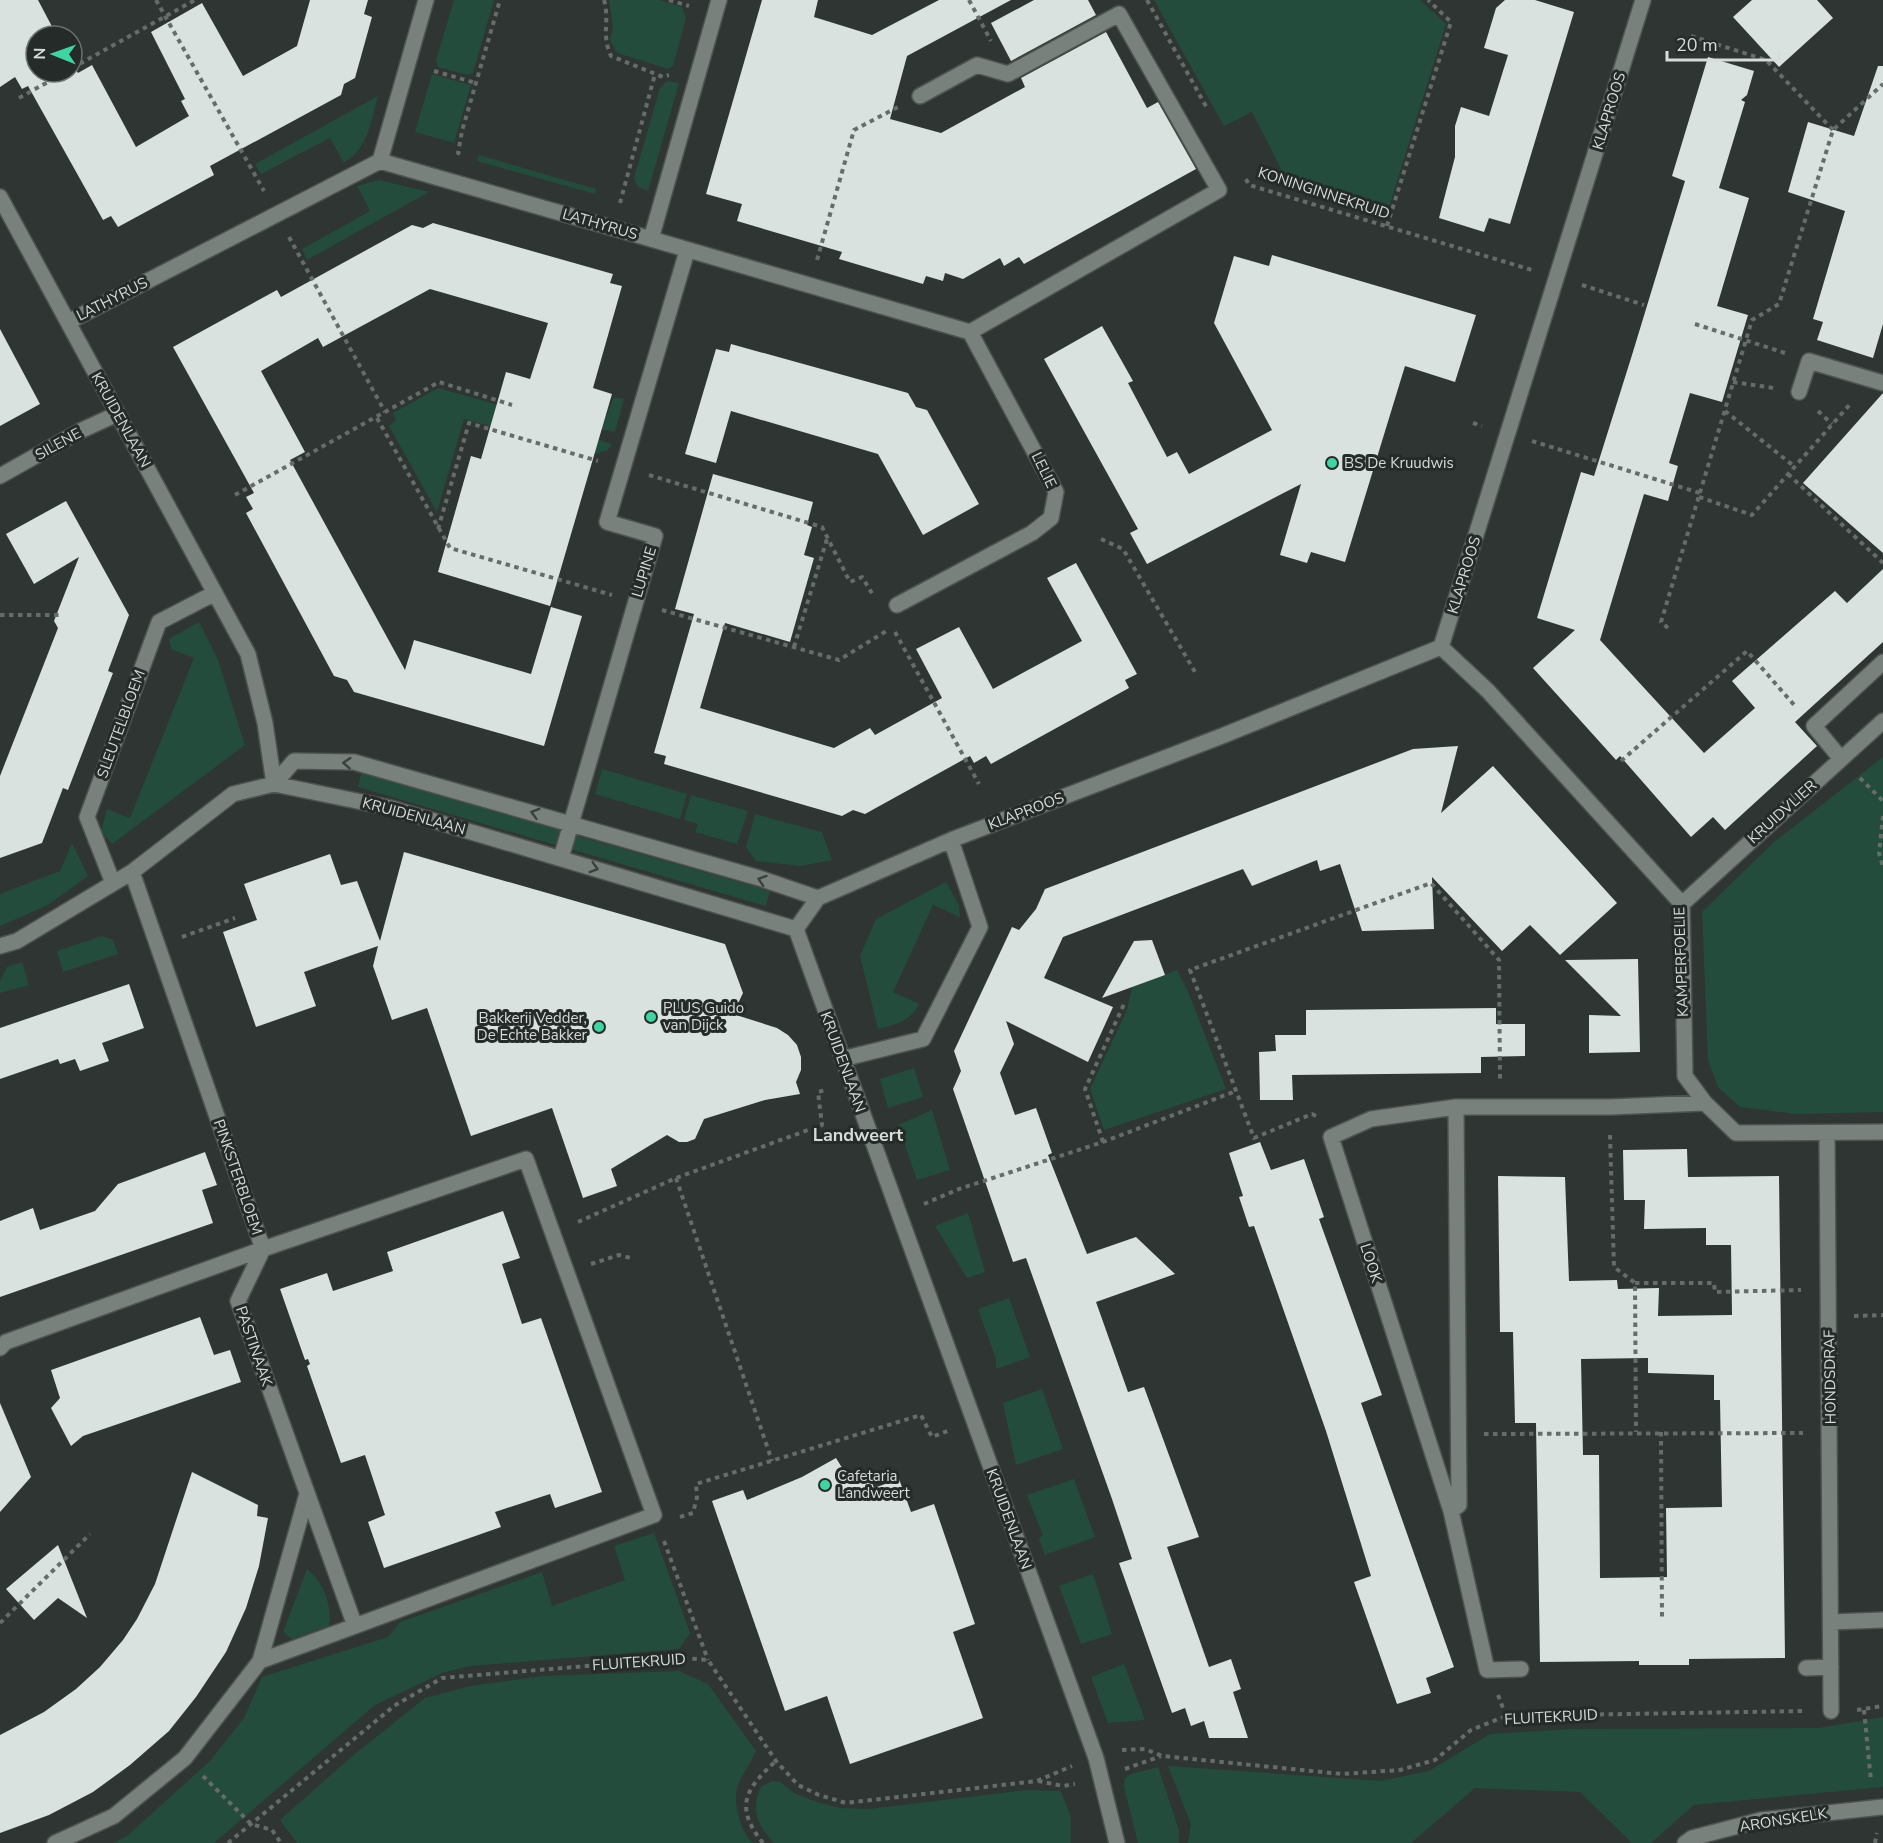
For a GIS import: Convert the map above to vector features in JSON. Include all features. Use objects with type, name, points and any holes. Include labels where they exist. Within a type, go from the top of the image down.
[{"type":"street","points":[[380,161],[426,0]]},
{"type":"street","name":"LATHYRUS","points":[[68,322],[380,161],[651,239],[719,0]]},
{"type":"street","name":"KLAPROOS","points":[[818,898],[951,840],[1222,736],[1441,647],[1643,0]]},
{"type":"street","points":[[651,239],[809,287],[970,332],[1219,190],[1119,14],[1008,74],[977,65],[921,96]]},
{"type":"street","name":"KRUIDENLAAN","points":[[0,196],[248,654],[265,723],[274,784],[391,808],[796,929],[1096,1758],[1118,1843]]},
{"type":"street","name":"LUPINE","points":[[561,858],[655,536],[607,522],[687,251]]},
{"type":"street","name":"LELIE","points":[[897,605],[1032,533],[1051,518],[1056,492],[970,332]]},
{"type":"street","points":[[1799,392],[1809,361],[1877,381]]},
{"type":"street","name":"SILENE","points":[[0,476],[80,431],[117,414]]},
{"type":"street","name":"SLEUTELBLOEM","points":[[113,883],[87,817],[159,622],[215,594]]},
{"type":"street","name":"KAMPERFOELIE","points":[[1441,647],[1488,691],[1682,904],[1685,1076],[1705,1103],[1736,1134],[1883,1132]]},
{"type":"street","points":[[1841,759],[1814,726],[1883,662]]},
{"type":"street","name":"KRUIDVLIER","points":[[1682,904],[1883,721]]},
{"type":"street","points":[[0,946],[16,941],[132,872],[233,794],[274,784],[294,761],[354,762],[818,898],[796,929]]},
{"type":"street","points":[[842,1059],[924,1039],[980,927],[951,840]]},
{"type":"street","name":"PINKSTERBLOEM","points":[[0,1348],[6,1342],[263,1249],[132,872]]},
{"type":"street","points":[[1346,1131],[1371,1119],[1456,1107],[1610,1107],[1705,1103]]},
{"type":"street","name":"LOOK","points":[[1451,1511],[1459,1505],[1456,1107]]},
{"type":"street","name":"LOOK","points":[[1346,1131],[1332,1137],[1451,1511],[1487,1670],[1521,1669]]},
{"type":"street","name":"HONDSDRAF","points":[[1827,1133],[1831,1711]]},
{"type":"street","points":[[260,1662],[656,1519],[526,1159],[263,1249]]},
{"type":"street","name":"PASTINAAK","points":[[263,1249],[238,1301],[355,1626]]},
{"type":"street","points":[[55,1843],[114,1816],[185,1758],[260,1662],[307,1494]]},
{"type":"street","points":[[1831,1622],[1883,1620]]},
{"type":"street","points":[[1806,1668],[1831,1667]]},
{"type":"street","name":"ARONSKELK","points":[[1685,1843],[1692,1838],[1761,1820],[1878,1807]]},
{"type":"path","points":[[156,0],[385,412]]},
{"type":"path","points":[[84,62],[195,0]]},
{"type":"path","points":[[468,186],[474,157],[458,153],[500,0]]},
{"type":"path","points":[[604,0],[608,12],[604,41],[611,56],[655,74],[663,76],[676,74]]},
{"type":"path","points":[[969,0],[1008,74]]},
{"type":"path","points":[[1147,0],[1210,113]]},
{"type":"path","points":[[1387,226],[1451,22],[1428,0]]},
{"type":"path","points":[[1691,36],[1766,60],[1833,130]]},
{"type":"path","points":[[408,64],[476,83]]},
{"type":"path","points":[[613,228],[655,74]]},
{"type":"path","points":[[19,98],[44,84]]},
{"type":"path","points":[[1668,628],[1661,622],[1752,320],[1779,304],[1833,130],[1883,84]]},
{"type":"path","points":[[809,287],[854,130],[921,96]]},
{"type":"path","name":"KONINGINNEKRUID","points":[[1244,174],[1250,185],[1644,305]]},
{"type":"path","points":[[1695,324],[1809,361]]},
{"type":"path","points":[[1473,423],[1700,495],[1752,514],[1877,381]]},
{"type":"path","points":[[236,495],[439,382],[512,405]]},
{"type":"path","points":[[1725,411],[1795,467]]},
{"type":"path","points":[[377,418],[450,548],[839,660],[892,627],[979,784]]},
{"type":"path","points":[[438,529],[469,423],[822,527],[850,582],[862,577],[878,604]]},
{"type":"path","points":[[1788,474],[1883,563]]},
{"type":"path","points":[[794,647],[827,538]]},
{"type":"path","points":[[1101,539],[1123,549],[1195,672]]},
{"type":"path","points":[[0,615],[61,615]]},
{"type":"path","points":[[1621,762],[1747,651],[1814,726]]},
{"type":"path","points":[[1883,816],[1879,853],[1883,867]]},
{"type":"path","points":[[1346,1131],[1312,1114],[1254,1138],[1191,970],[1431,883],[1499,960],[1500,1107]]},
{"type":"path","points":[[158,946],[235,918]]},
{"type":"path","points":[[1103,1142],[1085,1089],[1125,1002]]},
{"type":"path","points":[[571,1225],[676,1178],[822,1125],[818,1092],[850,1082]]},
{"type":"path","points":[[898,1215],[959,1189],[1103,1142],[1236,1091]]},
{"type":"path","points":[[1610,1107],[1614,1267],[1635,1283],[1714,1283],[1715,1292],[1801,1290]]},
{"type":"path","points":[[676,1178],[772,1461]]},
{"type":"path","points":[[567,1271],[619,1255],[631,1258]]},
{"type":"path","points":[[1635,1283],[1636,1432]]},
{"type":"path","points":[[973,1422],[932,1437],[921,1415],[696,1484],[698,1497],[693,1513],[656,1519],[708,1660],[776,1761],[798,1785],[846,1803],[1038,1781]]},
{"type":"path","points":[[1661,1432],[1662,1618]]},
{"type":"path","points":[[1459,1434],[1804,1433]]},
{"type":"path","points":[[0,1623],[90,1534]]},
{"type":"path","name":"FLUITEKRUID","points":[[228,1843],[394,1706],[442,1678],[683,1658],[708,1660]]},
{"type":"path","name":"FLUITEKRUID","points":[[1162,1756],[1265,1768],[1354,1773],[1400,1770],[1435,1760],[1471,1730],[1506,1716],[1831,1711],[1864,1710],[1883,1706]]},
{"type":"path","points":[[1864,1710],[1878,1807]]},
{"type":"path","points":[[185,1758],[251,1824],[272,1830],[281,1843]]},
{"type":"path","points":[[763,1843],[752,1830],[747,1811],[747,1795],[754,1781],[776,1761]]},
{"type":"green space","points":[[454,0],[494,0],[473,73],[467,75],[438,67],[436,60]]},
{"type":"green space","points":[[609,0],[659,0],[682,7],[686,18],[673,66],[668,69],[617,53],[610,40],[613,27]]},
{"type":"green space","points":[[1154,0],[1420,0],[1446,24],[1386,217],[1277,183],[1260,174],[1281,169],[1252,112],[1224,126]]},
{"type":"green space","points":[[432,74],[471,85],[454,143],[415,132]]},
{"type":"green space","points":[[667,81],[679,83],[648,191],[638,187],[634,178],[660,88]]},
{"type":"green space","points":[[378,96],[363,142],[352,157],[344,163],[330,138],[261,174],[255,164]]},
{"type":"green space","points":[[479,155],[596,189],[595,194],[477,161]]},
{"type":"green space","points":[[379,180],[429,192],[307,260],[302,249],[370,211],[357,186]]},
{"type":"green space","points":[[438,388],[552,420],[559,402],[607,415],[614,397],[624,399],[615,432],[593,427],[590,437],[612,444],[608,450],[594,454],[464,419],[437,512],[389,426],[396,420],[393,413]]},
{"type":"green space","points":[[199,622],[218,660],[245,745],[112,844],[101,831],[107,809],[130,818],[194,658],[171,649],[169,639]]},
{"type":"green space","points":[[1883,757],[1883,1112],[1795,1114],[1740,1107],[1718,1087],[1708,1060],[1702,912],[1774,842]]},
{"type":"green space","points":[[602,769],[687,794],[680,819],[595,794]]},
{"type":"green space","points":[[361,773],[566,832],[562,847],[358,787]]},
{"type":"green space","points":[[691,795],[748,811],[737,844],[695,832],[698,824],[684,820]]},
{"type":"green space","points":[[755,814],[822,832],[832,860],[801,866],[756,861],[746,847]]},
{"type":"green space","points":[[574,835],[770,891],[766,906],[570,849]]},
{"type":"green space","points":[[72,843],[88,876],[48,905],[0,926],[0,894],[60,871]]},
{"type":"green space","points":[[946,882],[959,905],[960,917],[933,905],[893,992],[919,1004],[907,1019],[878,1029],[860,956],[876,919]]},
{"type":"green space","points":[[102,936],[113,940],[118,954],[63,972],[57,951]]},
{"type":"green space","points":[[22,962],[29,985],[0,993],[0,981],[7,967]]},
{"type":"green space","points":[[1177,970],[1189,994],[1226,1089],[1104,1130],[1090,1089],[1127,1010],[1132,987]]},
{"type":"green space","points":[[914,1068],[923,1097],[888,1108],[880,1079]]},
{"type":"green space","points":[[932,1110],[950,1170],[917,1180],[898,1125]]},
{"type":"green space","points":[[968,1213],[985,1272],[967,1278],[935,1226]]},
{"type":"green space","points":[[1009,1298],[1030,1357],[996,1369],[996,1359],[978,1309]]},
{"type":"green space","points":[[1042,1389],[1063,1449],[1016,1465],[1003,1403]]},
{"type":"green space","points":[[1074,1479],[1095,1537],[1045,1555],[1039,1539],[1043,1535],[1027,1495]]},
{"type":"green space","points":[[654,1533],[690,1633],[679,1649],[470,1666],[442,1673],[375,1705],[214,1843],[113,1843],[127,1836],[210,1761],[244,1718],[262,1677],[388,1637],[400,1622],[542,1572],[552,1606],[625,1580],[614,1546]]},
{"type":"green space","points":[[307,1569],[322,1587],[330,1611],[329,1626],[292,1639],[283,1632]]},
{"type":"green space","points":[[1093,1574],[1112,1634],[1081,1644],[1059,1586]]},
{"type":"green space","points":[[1124,1664],[1145,1720],[1108,1723],[1091,1677]]},
{"type":"green space","points":[[679,1671],[708,1684],[756,1751],[739,1783],[736,1794],[740,1821],[753,1843],[297,1843],[280,1820],[350,1758],[425,1698],[470,1686],[543,1676]]},
{"type":"green space","points":[[1883,1717],[1883,1787],[1694,1805],[1651,1843],[1632,1843],[1580,1792],[1475,1788],[1411,1843],[1188,1843],[1191,1824],[1168,1766],[1380,1781],[1429,1771],[1490,1734],[1571,1729],[1819,1728]]},
{"type":"green space","points":[[1158,1767],[1179,1830],[1179,1843],[1138,1843],[1124,1787],[1125,1778],[1131,1774]]},
{"type":"green space","points":[[772,1781],[780,1782],[794,1793],[814,1801],[840,1808],[869,1809],[1026,1790],[1061,1791],[1071,1818],[1071,1843],[774,1843],[760,1824],[756,1810],[761,1787]]},
{"type":"building","points":[[0,0],[38,0],[51,24],[24,24],[24,84],[84,84],[84,70],[92,65],[136,147],[189,116],[181,101],[185,99],[151,32],[202,3],[243,76],[297,46],[310,0],[368,0],[364,14],[372,17],[355,78],[344,84],[341,95],[210,166],[214,175],[118,227],[111,216],[103,220],[28,86],[22,89],[15,77],[0,87]]},
{"type":"building","points":[[762,0],[818,0],[814,17],[872,35],[939,0],[1011,0],[907,56],[890,119],[941,133],[1025,87],[1021,78],[1106,32],[1147,108],[1158,102],[1196,169],[1024,264],[1019,257],[1004,266],[1000,258],[963,279],[945,273],[943,281],[926,276],[923,284],[839,259],[842,252],[737,221],[742,204],[706,194]]},
{"type":"building","points":[[1034,0],[1088,0],[1096,15],[1011,61],[991,23]]},
{"type":"building","points":[[1505,0],[1535,0],[1574,12],[1510,224],[1489,218],[1484,232],[1439,218],[1455,157],[1455,126],[1461,107],[1489,116],[1508,55],[1484,48],[1496,8]]},
{"type":"building","points":[[1752,0],[1817,0],[1833,18],[1779,67],[1733,17]]},
{"type":"building","points":[[1708,57],[1754,71],[1747,95],[1741,100],[1745,102],[1719,188],[1749,198],[1717,306],[1748,315],[1722,402],[1690,393],[1669,463],[1678,466],[1668,501],[1644,494],[1600,640],[1704,753],[1755,708],[1732,681],[1835,591],[1847,603],[1883,569],[1883,642],[1795,722],[1817,746],[1725,830],[1713,817],[1691,837],[1620,756],[1616,760],[1533,668],[1575,630],[1537,618],[1581,472],[1594,476],[1632,355],[1685,181],[1672,176]]},
{"type":"building","points":[[1878,66],[1883,66],[1883,324],[1873,358],[1817,340],[1823,322],[1813,319],[1845,211],[1788,192],[1808,122],[1854,136]]},
{"type":"building","points":[[433,223],[613,274],[610,283],[622,286],[593,388],[612,394],[550,606],[438,572],[471,456],[481,459],[506,372],[530,379],[548,323],[430,289],[323,347],[318,338],[261,371],[305,452],[290,460],[405,670],[414,640],[531,674],[551,607],[582,616],[544,746],[354,692],[347,680],[334,676],[246,513],[253,509],[246,497],[254,493],[173,347],[277,290],[281,297],[412,225],[423,228]]},
{"type":"building","points":[[1272,255],[1476,315],[1455,382],[1405,366],[1345,562],[1311,552],[1307,563],[1280,555],[1301,484],[1147,564],[1130,533],[1138,529],[1044,359],[1102,326],[1133,381],[1128,383],[1167,457],[1177,452],[1189,474],[1272,430],[1214,323],[1234,256],[1269,266]]},
{"type":"building","points":[[0,329],[40,404],[0,426]]},
{"type":"building","points":[[731,344],[908,393],[916,407],[927,410],[979,504],[923,535],[878,454],[731,411],[716,463],[685,454],[716,349],[729,352]]},
{"type":"building","points":[[1883,393],[1883,553],[1803,483]]},
{"type":"building","points":[[713,474],[813,502],[807,525],[812,527],[804,555],[814,558],[790,642],[725,623],[700,708],[834,748],[870,728],[875,735],[942,698],[916,649],[959,627],[993,689],[1082,641],[1047,578],[1076,563],[1137,674],[1125,680],[1129,688],[991,764],[986,756],[974,763],[970,756],[865,814],[853,810],[842,816],[664,764],[666,756],[654,753],[694,614],[675,609]]},
{"type":"building","points":[[66,501],[129,615],[108,671],[113,673],[68,790],[63,788],[42,843],[0,858],[0,776],[58,628],[54,621],[79,557],[34,584],[6,534]]},
{"type":"building","points":[[1458,746],[1441,813],[1493,766],[1617,903],[1560,955],[1530,925],[1502,951],[1432,877],[1434,929],[1362,931],[1340,864],[1320,871],[1317,860],[1252,886],[1243,869],[1063,937],[1044,978],[1113,1007],[1088,1062],[1006,1021],[1014,1044],[1000,1073],[1015,1115],[1036,1108],[1052,1153],[1048,1155],[1087,1254],[1136,1237],[1175,1274],[1096,1302],[1128,1392],[1144,1387],[1199,1537],[1167,1547],[1209,1667],[1231,1659],[1241,1689],[1233,1692],[1248,1738],[1209,1738],[1204,1721],[1191,1726],[1185,1708],[1172,1713],[1119,1563],[1132,1559],[1112,1499],[1026,1258],[1013,1262],[953,1089],[961,1071],[954,1051],[1012,927],[1019,930],[1036,909],[1045,889],[1413,749]]},
{"type":"building","points":[[404,852],[725,944],[743,993],[733,1014],[777,1028],[797,1045],[801,1057],[801,1070],[796,1082],[800,1094],[765,1100],[704,1119],[695,1139],[687,1142],[679,1142],[667,1135],[611,1169],[617,1186],[583,1198],[552,1108],[471,1136],[427,1008],[392,1020],[373,966],[378,946],[304,972],[316,1006],[256,1027],[223,932],[257,920],[244,884],[330,854],[341,885],[357,881],[380,941]]},
{"type":"building","points":[[1152,940],[1165,975],[1102,998],[1134,941]]},
{"type":"building","points":[[1638,959],[1640,1052],[1589,1053],[1589,1015],[1621,1016],[1565,960]]},
{"type":"building","points":[[129,984],[144,1028],[102,1043],[109,1061],[80,1071],[75,1059],[60,1064],[58,1059],[0,1079],[0,1028]]},
{"type":"building","points":[[1496,1008],[1496,1024],[1525,1024],[1525,1056],[1481,1057],[1481,1073],[1292,1075],[1293,1100],[1260,1100],[1259,1052],[1276,1051],[1275,1035],[1306,1035],[1306,1010]]},
{"type":"building","points":[[1260,1142],[1271,1170],[1304,1159],[1324,1217],[1319,1219],[1382,1395],[1361,1403],[1454,1667],[1426,1678],[1431,1693],[1397,1704],[1354,1582],[1371,1576],[1326,1431],[1254,1226],[1249,1227],[1239,1197],[1243,1196],[1229,1153]]},
{"type":"building","points":[[1687,1149],[1688,1177],[1779,1176],[1785,1658],[1689,1659],[1689,1665],[1639,1665],[1639,1661],[1540,1662],[1536,1423],[1515,1423],[1513,1332],[1500,1332],[1498,1176],[1565,1177],[1569,1281],[1617,1280],[1618,1289],[1659,1288],[1658,1316],[1732,1315],[1731,1245],[1706,1245],[1706,1228],[1644,1229],[1645,1200],[1624,1200],[1623,1150]],"holes":[[[1648,1358],[1648,1373],[1714,1375],[1714,1400],[1720,1400],[1722,1507],[1666,1508],[1667,1577],[1600,1578],[1599,1455],[1583,1455],[1581,1359]]]},
{"type":"building","points":[[205,1152],[217,1185],[202,1190],[213,1223],[0,1297],[0,1221],[33,1208],[40,1230],[95,1211],[118,1184]]},
{"type":"building","points":[[503,1211],[520,1258],[502,1264],[522,1324],[541,1318],[602,1492],[555,1508],[550,1494],[495,1512],[501,1527],[384,1568],[368,1522],[385,1515],[365,1455],[341,1463],[307,1366],[310,1364],[308,1359],[305,1360],[280,1289],[327,1273],[333,1291],[393,1271],[387,1252]]},
{"type":"building","points":[[200,1317],[214,1355],[230,1350],[241,1382],[83,1436],[71,1446],[51,1408],[60,1398],[51,1370]]},
{"type":"building","points":[[0,1403],[31,1477],[0,1512]]},
{"type":"building","points":[[836,1458],[849,1479],[868,1473],[874,1488],[899,1479],[911,1512],[934,1504],[975,1624],[953,1632],[983,1718],[850,1764],[827,1696],[785,1711],[712,1501],[743,1490],[747,1500],[802,1477]]},
{"type":"building","points":[[192,1472],[258,1505],[257,1516],[268,1518],[259,1566],[246,1608],[226,1652],[196,1697],[169,1731],[130,1765],[93,1792],[49,1815],[0,1833],[0,1735],[44,1712],[76,1689],[100,1667],[123,1640],[155,1584]]},
{"type":"building","points":[[58,1545],[87,1618],[58,1598],[34,1620],[6,1589]]},
{"type":"place","name":"BS De Kruudwis","points":[[1332,463]]},
{"type":"place","name":"PLUS Guido van Dijck","points":[[651,1017]]},
{"type":"place","name":"Bakkerij Vedder, De Echte Bakker","points":[[599,1027]]},
{"type":"place","name":"Cafetaria Landweert","points":[[825,1485]]},
{"type":"district","name":"Landweert","points":[[858,1135]]}]
